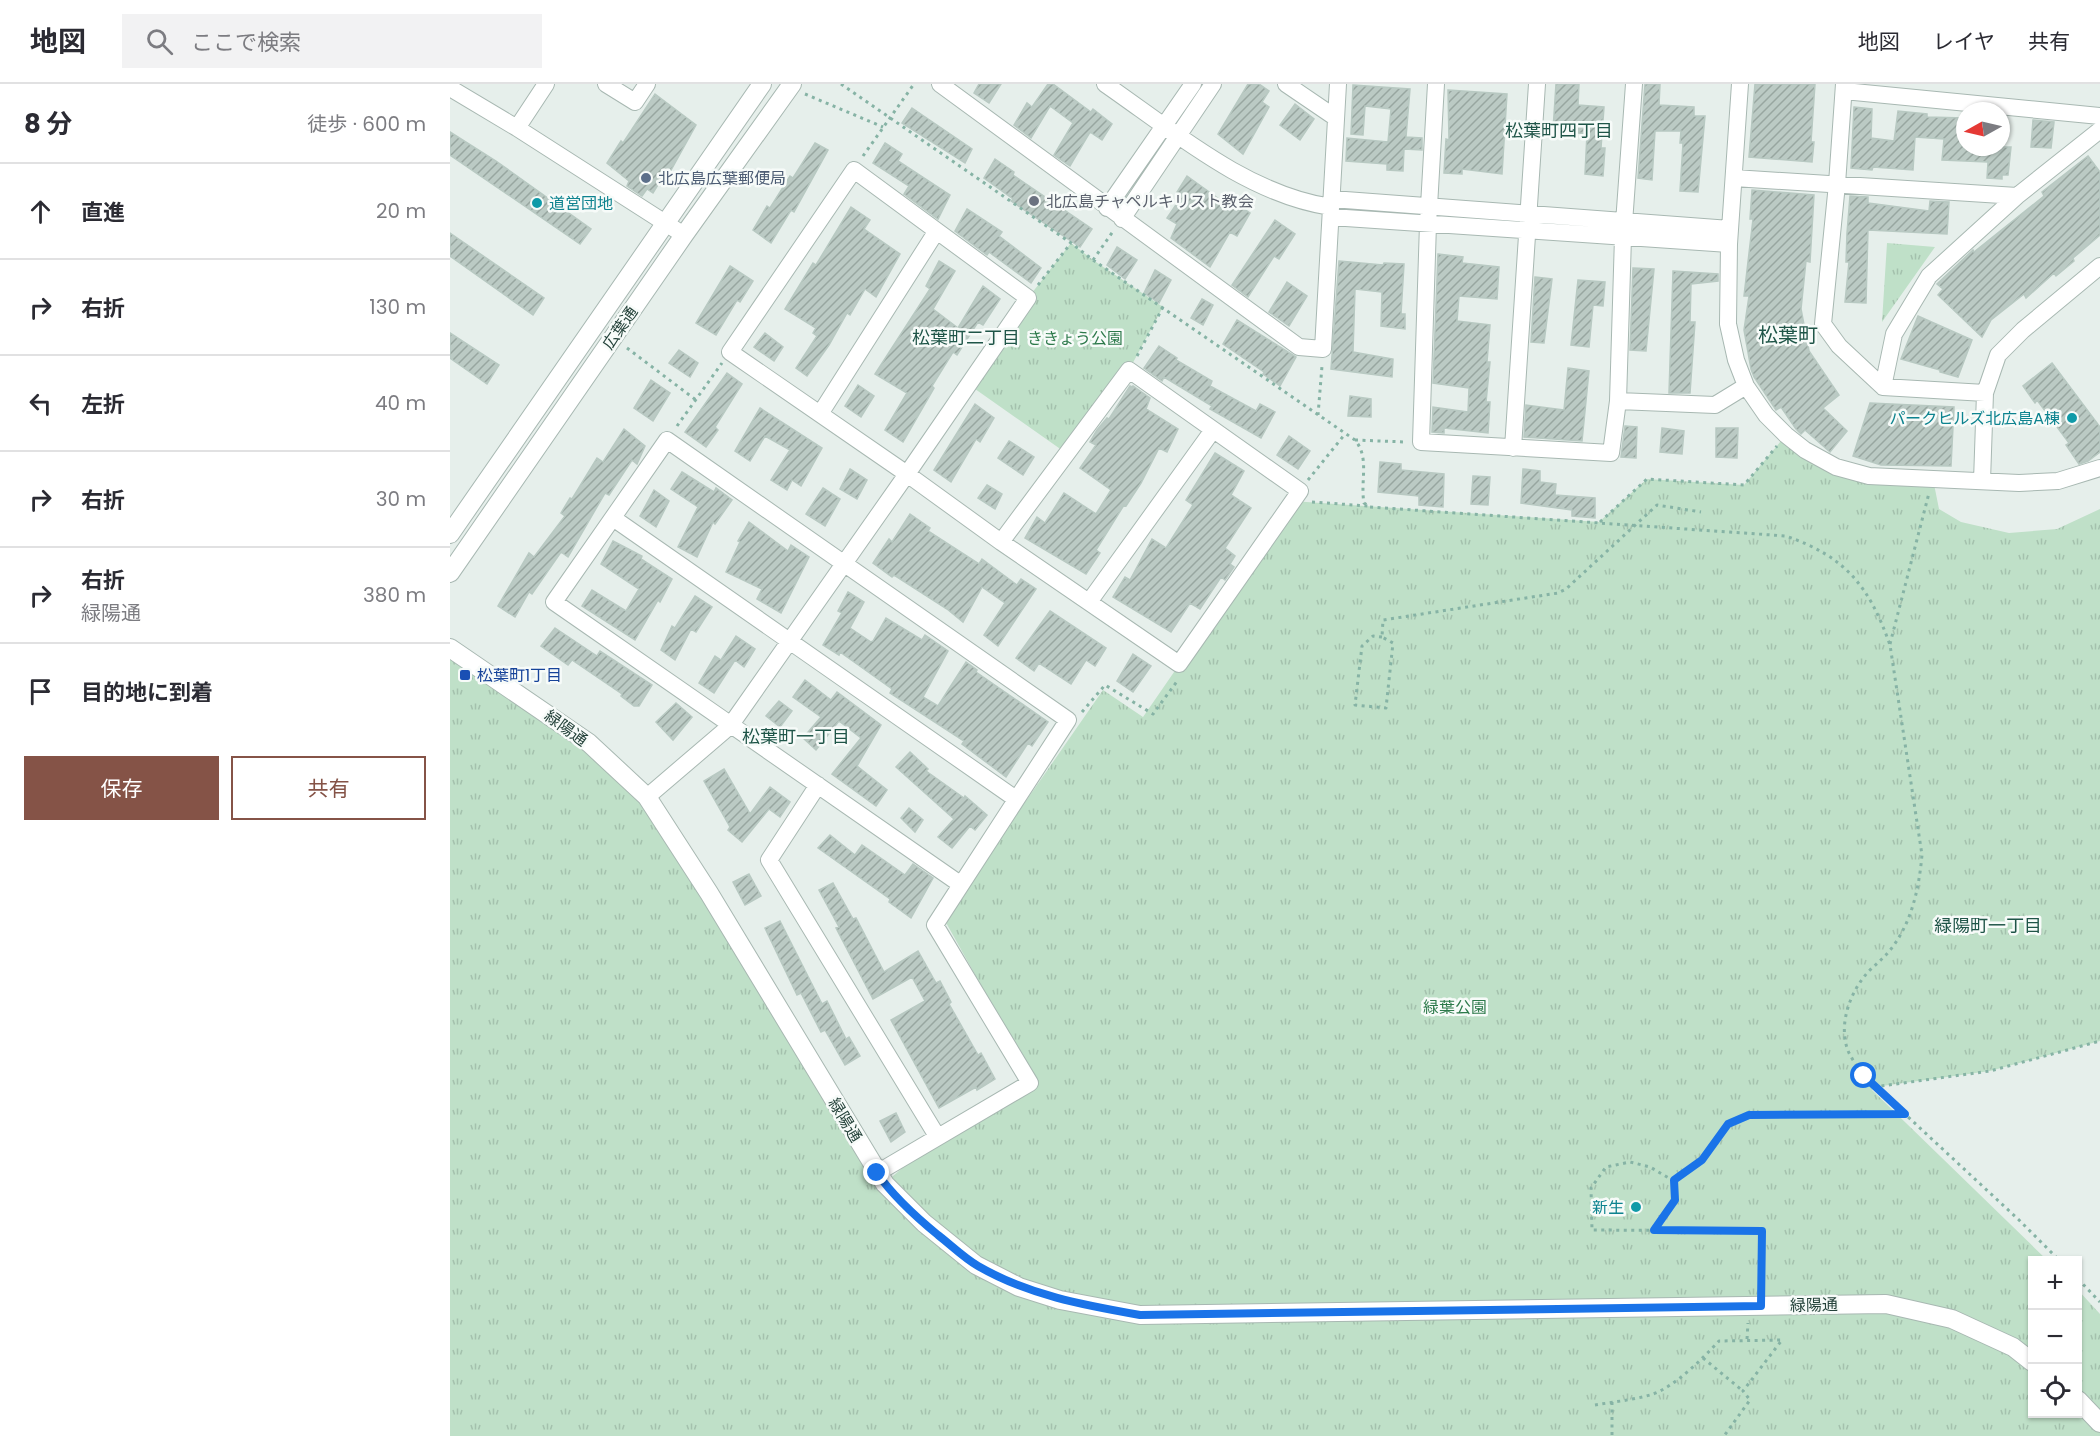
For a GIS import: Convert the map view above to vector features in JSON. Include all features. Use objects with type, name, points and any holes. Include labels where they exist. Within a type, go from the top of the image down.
[{"type":"street","points":[[517,128],[546,84]]},
{"type":"street","points":[[606,84],[635,102],[647,84]]},
{"type":"street","name":"広葉通","points":[[450,534],[762,84]]},
{"type":"street","points":[[940,84],[1299,347],[1323,349],[1338,84]]},
{"type":"street","points":[[1105,84],[1222,165],[1277,193],[1306,203],[1428,224],[1623,237],[1729,236]]},
{"type":"street","points":[[1107,208],[1193,84]]},
{"type":"street","points":[[1122,219],[1213,84]]},
{"type":"street","points":[[1286,84],[1336,118]]},
{"type":"street","points":[[1436,84],[1428,224],[1421,442],[1611,453],[1618,401],[1623,237],[1634,84]]},
{"type":"street","points":[[1513,448],[1537,84]]},
{"type":"street","points":[[1740,84],[1729,236],[1728,324],[1736,360],[1746,386],[1766,415],[1805,450],[1836,467],[1869,476],[2019,483],[2058,481],[2100,468]]},
{"type":"street","name":"広葉通","points":[[450,573],[684,235],[791,86]]},
{"type":"street","points":[[450,87],[684,235]]},
{"type":"street","points":[[1985,393],[1883,387],[1839,346],[1823,324],[1844,88],[2100,116]]},
{"type":"street","points":[[1883,387],[1894,334],[1929,276],[2017,196],[2100,130]]},
{"type":"street","points":[[647,797],[730,726],[845,564],[907,474],[1028,298],[854,170],[730,352],[907,474],[1001,542],[1179,664],[1296,496],[1213,430],[1129,370],[1001,542]]},
{"type":"street","points":[[1734,178],[2017,196]]},
{"type":"street","points":[[1331,208],[1429,206],[1625,220],[1729,236]]},
{"type":"street","points":[[820,414],[936,232]]},
{"type":"street","points":[[1982,481],[1985,393],[1998,355],[2023,330],[2100,266]]},
{"type":"street","points":[[1618,401],[1715,405],[1746,386]]},
{"type":"street","points":[[1089,602],[1213,430]]},
{"type":"street","points":[[877,1173],[1030,1083],[935,925],[1068,720],[667,440],[554,602],[960,884]]},
{"type":"street","points":[[613,518],[790,639],[1016,799]]},
{"type":"street","name":"緑陽通","points":[[450,648],[589,743],[647,797],[709,892],[885,1184],[924,1223],[976,1265],[1019,1287],[1060,1300],[1140,1315],[1886,1304],[1952,1319],[2013,1347],[2028,1359]]},
{"type":"street","points":[[818,785],[769,860],[937,1136]]},
{"type":"street","points":[[2082,1404],[2100,1423]]},
{"type":"path","points":[[841,84],[1355,440],[1364,455],[1362,496],[1364,502],[1370,507]]},
{"type":"path","points":[[854,170],[914,84]]},
{"type":"path","points":[[791,86],[883,127]]},
{"type":"path","points":[[1093,260],[1122,219]]},
{"type":"path","points":[[1028,298],[1071,243]]},
{"type":"path","points":[[1129,370],[1163,307]]},
{"type":"path","points":[[613,338],[696,400]]},
{"type":"path","points":[[1318,415],[1323,349]]},
{"type":"path","points":[[667,440],[730,352]]},
{"type":"path","points":[[1345,434],[1296,496],[1370,507],[1786,536],[1824,552],[1850,573],[1866,593],[1882,623],[1890,645],[1922,855],[1920,883],[1909,919],[1891,949],[1867,973],[1854,991],[1847,1009],[1845,1028],[1848,1052],[1874,1087],[2055,1256]]},
{"type":"path","points":[[1600,522],[1647,479],[1744,485],[1786,435]]},
{"type":"path","points":[[1355,440],[1421,442]]},
{"type":"path","points":[[1890,645],[1933,479]]},
{"type":"path","points":[[1382,637],[1383,620],[1558,593],[1566,589],[1657,505],[1701,513]]},
{"type":"path","points":[[1373,636],[1382,637],[1393,643],[1386,708],[1355,705],[1362,646],[1373,636]]},
{"type":"path","points":[[1068,720],[1083,712],[1105,685],[1153,714],[1180,677],[1179,664]]},
{"type":"path","points":[[1874,1087],[1990,1071],[2100,1041]]},
{"type":"path","points":[[1674,1180],[1702,1160],[1728,1124],[1749,1115],[1905,1114]]},
{"type":"path","points":[[1674,1180],[1650,1167],[1630,1162],[1606,1167],[1591,1188],[1592,1230],[1762,1231],[1761,1306]]},
{"type":"path","points":[[1654,1230],[1675,1200],[1674,1180]]},
{"type":"path","points":[[2082,1283],[2100,1302]]},
{"type":"path","points":[[1595,1405],[1651,1395],[1664,1389],[1719,1341],[1782,1340],[1743,1391]]},
{"type":"path","points":[[1702,1358],[1743,1391],[1750,1400],[1724,1436]]},
{"type":"path","points":[[1612,1402],[1612,1436]]},
{"type":"green space","name":"ききょう公園","points":[[1071,243],[1163,307],[1129,370],[1066,453],[968,384],[1028,298]]},
{"type":"green space","points":[[1887,243],[1935,247],[1882,322]]},
{"type":"green space","name":"緑葉公園","points":[[1786,435],[1836,467],[1933,479],[1939,509],[1961,522],[2009,533],[2057,529],[2100,509],[2100,1041],[1990,1071],[1875,1087],[1872,1090],[2043,1256],[2028,1256],[2028,1418],[2082,1418],[2082,1294],[2100,1314],[2100,1436],[450,1436],[450,648],[647,797],[885,1183],[908,1163],[1036,1084],[944,919],[1103,690],[1143,717],[1292,501],[1599,522],[1647,479],[1744,485]]},
{"type":"building","points":[[979,84],[1001,84],[989,103],[974,93]]},
{"type":"building","points":[[1048,84],[1053,84],[1091,112],[1093,109],[1112,124],[1102,140],[1090,132],[1070,166],[1054,155],[1073,123],[1050,106],[1031,138],[1014,125],[1027,103],[1032,107]]},
{"type":"building","points":[[1248,84],[1259,84],[1269,91],[1262,102],[1269,107],[1243,154],[1218,134]]},
{"type":"building","points":[[1556,84],[1579,84],[1578,105],[1604,107],[1601,148],[1605,148],[1603,176],[1585,174],[1587,134],[1553,130]]},
{"type":"building","points":[[1645,84],[1660,84],[1659,105],[1694,107],[1694,116],[1705,116],[1698,192],[1680,191],[1683,143],[1680,143],[1681,131],[1655,131],[1652,180],[1638,178]]},
{"type":"building","points":[[1755,84],[1815,84],[1812,162],[1749,157]]},
{"type":"building","points":[[1353,85],[1410,89],[1406,137],[1422,138],[1422,150],[1404,149],[1403,171],[1387,170],[1387,164],[1346,161],[1347,138],[1388,142],[1391,109],[1365,106],[1363,135],[1351,134]]},
{"type":"building","points":[[1448,90],[1507,94],[1502,174],[1462,169],[1462,174],[1444,173],[1446,139],[1449,140]]},
{"type":"building","points":[[655,94],[696,125],[670,172],[667,170],[653,193],[647,189],[642,196],[627,186],[629,181],[607,163]]},
{"type":"building","points":[[1295,104],[1314,119],[1300,140],[1280,125]]},
{"type":"building","points":[[1854,107],[1872,109],[1871,138],[1894,141],[1898,111],[1927,114],[1927,117],[1956,118],[1956,156],[2010,156],[2011,147],[2008,175],[2002,175],[2002,179],[1987,178],[1988,162],[1942,160],[1944,139],[1915,137],[1913,170],[1851,168]]},
{"type":"building","points":[[912,108],[972,149],[965,163],[902,123]]},
{"type":"building","points":[[2033,120],[2054,122],[2051,148],[2031,147]]},
{"type":"building","name":"道営団地","points":[[450,132],[496,161],[591,229],[580,244],[450,155]]},
{"type":"building","points":[[815,143],[828,150],[794,212],[791,210],[771,243],[753,230],[767,206],[770,208],[790,176],[793,178]]},
{"type":"building","points":[[885,143],[902,154],[898,161],[950,195],[938,219],[904,194],[909,186],[873,163]]},
{"type":"building","points":[[2088,156],[2100,172],[2100,235],[2056,276],[2054,273],[2026,298],[2024,294],[1991,320],[1982,337],[1938,295],[1943,289],[1937,284],[1973,250],[1974,252],[2044,196],[2042,192]]},
{"type":"building","points":[[995,159],[1014,172],[1013,175],[1092,229],[1080,247],[1011,201],[1013,199],[984,178]]},
{"type":"building","points":[[1187,176],[1226,204],[1229,199],[1250,213],[1237,236],[1230,232],[1210,267],[1171,238],[1177,224],[1167,218],[1182,196],[1177,192]]},
{"type":"building","points":[[1752,190],[1814,195],[1810,262],[1806,261],[1801,309],[1809,351],[1839,395],[1823,408],[1847,431],[1830,452],[1805,430],[1801,434],[1781,407],[1776,410],[1751,369],[1744,330],[1749,296],[1744,296],[1753,219],[1750,219]]},
{"type":"building","points":[[1850,196],[1868,197],[1868,203],[1929,211],[1930,201],[1949,202],[1947,234],[1868,230],[1866,303],[1845,302],[1849,262],[1846,262]]},
{"type":"building","points":[[851,207],[870,220],[864,229],[900,254],[876,297],[865,289],[850,315],[847,313],[829,345],[807,376],[796,368],[817,336],[813,333],[816,328],[785,309],[813,263],[816,265]]},
{"type":"building","points":[[967,209],[1002,232],[999,236],[1041,268],[1031,283],[989,252],[987,255],[955,231]]},
{"type":"building","points":[[1275,220],[1295,234],[1279,259],[1274,256],[1248,297],[1232,285]]},
{"type":"building","points":[[450,233],[544,298],[533,315],[450,256]]},
{"type":"building","points":[[1117,247],[1137,260],[1125,279],[1107,265]]},
{"type":"building","points":[[1438,254],[1463,257],[1462,263],[1499,267],[1497,299],[1459,296],[1457,321],[1490,325],[1487,362],[1490,362],[1486,402],[1490,402],[1488,433],[1444,428],[1444,433],[1432,432],[1433,407],[1468,412],[1469,388],[1433,383]]},
{"type":"building","points":[[939,261],[955,271],[933,309],[958,328],[983,286],[1000,299],[983,325],[978,322],[957,355],[953,352],[932,386],[934,388],[903,442],[885,430],[907,393],[875,374],[930,289],[926,286]]},
{"type":"building","points":[[1339,261],[1383,265],[1384,263],[1404,264],[1401,314],[1405,314],[1405,329],[1381,326],[1382,292],[1355,289],[1353,352],[1393,359],[1392,377],[1331,369]]},
{"type":"building","points":[[730,266],[753,281],[740,302],[737,300],[716,335],[696,323]]},
{"type":"building","points":[[1633,268],[1654,269],[1646,351],[1630,350]]},
{"type":"building","points":[[1155,270],[1171,280],[1159,303],[1144,293]]},
{"type":"building","points":[[1673,271],[1718,274],[1718,281],[1691,284],[1690,322],[1695,322],[1690,393],[1669,393]]},
{"type":"building","points":[[1535,277],[1552,279],[1544,343],[1531,342]]},
{"type":"building","points":[[1578,280],[1605,282],[1603,306],[1593,305],[1589,347],[1571,345]]},
{"type":"building","points":[[1287,282],[1307,296],[1289,326],[1269,312]]},
{"type":"building","points":[[1202,299],[1213,305],[1203,325],[1191,318]]},
{"type":"building","points":[[1918,316],[1972,340],[1958,377],[1901,359]]},
{"type":"building","points":[[1237,320],[1296,357],[1280,386],[1223,344]]},
{"type":"building","points":[[450,333],[499,365],[487,384],[450,358]]},
{"type":"building","points":[[765,333],[783,347],[774,361],[754,347]]},
{"type":"building","points":[[1159,346],[1177,358],[1176,360],[1212,381],[1210,386],[1256,411],[1260,404],[1275,412],[1261,438],[1210,409],[1212,406],[1164,377],[1162,381],[1144,368]]},
{"type":"building","points":[[679,350],[698,363],[690,377],[669,363]]},
{"type":"building","name":"パークヒルズ北広島A棟","points":[[2052,363],[2100,427],[2100,452],[2088,461],[2079,464],[2066,445],[2069,443],[2037,400],[2035,403],[2023,386]]},
{"type":"building","points":[[1568,368],[1589,371],[1582,441],[1524,437],[1526,405],[1564,410]]},
{"type":"building","points":[[727,373],[742,384],[715,427],[718,430],[706,447],[685,432]]},
{"type":"building","points":[[651,380],[670,393],[653,421],[634,408]]},
{"type":"building","points":[[858,385],[874,396],[861,417],[845,406]]},
{"type":"building","points":[[1130,386],[1150,398],[1146,409],[1178,429],[1167,452],[1159,448],[1141,483],[1126,506],[1124,505],[1096,550],[1100,553],[1086,574],[1025,538],[1037,517],[1045,523],[1064,493],[1096,514],[1111,490],[1080,468],[1096,445],[1090,442],[1097,430],[1107,418],[1109,419]]},
{"type":"building","points":[[1350,396],[1371,399],[1371,417],[1348,416]]},
{"type":"building","points":[[1870,403],[1954,407],[1951,466],[1881,465],[1853,456]]},
{"type":"building","points":[[975,404],[994,418],[980,442],[976,439],[951,482],[934,470]]},
{"type":"building","points":[[760,408],[822,448],[801,486],[792,480],[787,490],[771,480],[790,450],[765,436],[750,461],[735,451]]},
{"type":"building","points":[[1625,426],[1637,427],[1636,458],[1621,457]]},
{"type":"building","points":[[1662,428],[1684,431],[1682,454],[1660,452]]},
{"type":"building","points":[[1716,428],[1738,428],[1737,458],[1716,457]]},
{"type":"building","points":[[624,429],[645,446],[637,464],[632,460],[609,495],[605,493],[568,557],[561,552],[532,594],[529,592],[515,617],[498,606],[529,553],[534,557],[565,516],[561,513],[597,458],[603,462]]},
{"type":"building","points":[[1289,436],[1310,451],[1298,469],[1277,455]]},
{"type":"building","points":[[1009,441],[1034,457],[1023,475],[998,458]]},
{"type":"building","points":[[1215,453],[1244,471],[1231,495],[1251,508],[1225,548],[1235,556],[1230,564],[1234,567],[1225,580],[1221,577],[1200,609],[1190,603],[1171,632],[1113,597],[1125,577],[1130,580],[1152,539],[1166,548],[1193,505],[1186,500]]},
{"type":"building","points":[[1380,462],[1401,464],[1401,470],[1444,474],[1443,507],[1419,505],[1419,496],[1378,492]]},
{"type":"building","points":[[850,469],[867,480],[857,499],[840,489]]},
{"type":"building","points":[[1523,469],[1540,471],[1540,482],[1556,484],[1555,495],[1595,498],[1595,518],[1572,516],[1572,510],[1521,503]]},
{"type":"building","points":[[682,472],[714,492],[716,488],[732,500],[715,524],[713,522],[697,557],[678,547],[698,507],[671,489]]},
{"type":"building","points":[[1473,476],[1490,477],[1488,505],[1471,504]]},
{"type":"building","points":[[987,485],[1002,494],[995,509],[978,498]]},
{"type":"building","points":[[823,488],[840,499],[825,526],[806,514]]},
{"type":"building","points":[[654,490],[669,501],[656,527],[640,516]]},
{"type":"building","points":[[910,514],[930,528],[928,531],[979,564],[982,559],[1017,585],[1021,579],[1036,589],[998,646],[984,635],[1005,603],[982,587],[963,622],[947,609],[894,575],[892,577],[873,563],[889,539],[892,542]]},
{"type":"building","points":[[749,522],[788,551],[791,545],[809,557],[781,613],[757,599],[762,589],[726,572],[740,542],[738,541]]},
{"type":"building","points":[[613,541],[642,556],[641,559],[672,579],[635,640],[582,606],[592,590],[626,611],[639,589],[601,564]]},
{"type":"building","points":[[848,592],[864,602],[850,628],[871,642],[886,618],[922,640],[925,635],[948,651],[923,697],[938,706],[966,662],[977,670],[976,672],[1048,722],[1032,746],[1028,743],[1006,777],[962,744],[964,741],[890,693],[892,689],[840,652],[839,655],[823,645],[842,613],[838,611]]},
{"type":"building","points":[[695,596],[712,607],[696,632],[691,629],[675,660],[661,650],[672,626],[675,628]]},
{"type":"building","points":[[1050,611],[1106,648],[1095,666],[1086,660],[1071,684],[1039,663],[1034,671],[1016,658]]},
{"type":"building","points":[[555,628],[597,656],[600,651],[652,685],[639,706],[634,706],[621,696],[622,694],[572,660],[568,665],[541,646]]},
{"type":"building","points":[[736,636],[755,649],[744,667],[735,660],[714,693],[699,683],[715,656],[721,660]]},
{"type":"building","points":[[1133,654],[1151,666],[1133,692],[1117,681]]},
{"type":"building","points":[[805,680],[831,700],[837,692],[881,725],[857,766],[887,790],[876,806],[832,774],[861,738],[839,721],[816,750],[803,738],[821,717],[793,697]]},
{"type":"building","points":[[779,701],[792,711],[780,727],[766,716]]},
{"type":"building","points":[[676,703],[692,717],[673,740],[656,722]]},
{"type":"building","points":[[910,752],[928,769],[926,771],[964,798],[965,796],[987,815],[975,830],[970,826],[952,848],[938,837],[954,819],[896,767]]},
{"type":"building","points":[[724,769],[750,814],[770,787],[790,802],[780,817],[769,809],[742,842],[728,830],[730,827],[704,781]]},
{"type":"building","points":[[909,808],[923,820],[915,832],[901,818]]},
{"type":"building","points":[[830,835],[855,855],[862,845],[905,875],[913,864],[933,878],[911,918],[889,902],[890,899],[818,848]]},
{"type":"building","points":[[749,874],[761,896],[745,905],[733,882]]},
{"type":"building","points":[[833,883],[853,919],[856,918],[884,972],[918,951],[936,983],[940,981],[951,1002],[949,1004],[978,1055],[981,1053],[995,1079],[939,1108],[891,1020],[925,1001],[912,977],[873,999],[819,890]]},
{"type":"building","points":[[780,921],[822,1004],[827,1001],[846,1039],[849,1037],[860,1056],[845,1065],[825,1030],[821,1032],[801,993],[797,995],[765,928]]},
{"type":"building","points":[[896,1113],[905,1132],[891,1142],[880,1121]]},
{"type":"place","name":"北広島広葉郵便局","points":[[646,178]]},
{"type":"place","name":"北広島チャペルキリスト教会","points":[[1034,201]]},
{"type":"place","name":"道営団地","points":[[537,203]]},
{"type":"place","name":"パークヒルズ北広島A棟","points":[[2072,418]]},
{"type":"place","name":"松葉町1丁目","points":[[465,675]]},
{"type":"place","name":"新生","points":[[1636,1207]]},
{"type":"district","name":"松葉町四丁目","points":[[1559,130]]},
{"type":"district","name":"松葉町","points":[[1788,335]]},
{"type":"district","name":"松葉町二丁目","points":[[966,337]]},
{"type":"district","name":"松葉町一丁目","points":[[796,736]]},
{"type":"district","name":"緑陽町一丁目","points":[[1988,925]]},
{"type":"route","points":[[877,1173],[924,1223],[976,1265],[1019,1287],[1060,1300],[1140,1315],[1761,1306],[1762,1231],[1654,1230],[1675,1200],[1674,1180],[1702,1160],[1728,1124],[1749,1115],[1905,1114],[1864,1076]]}]
